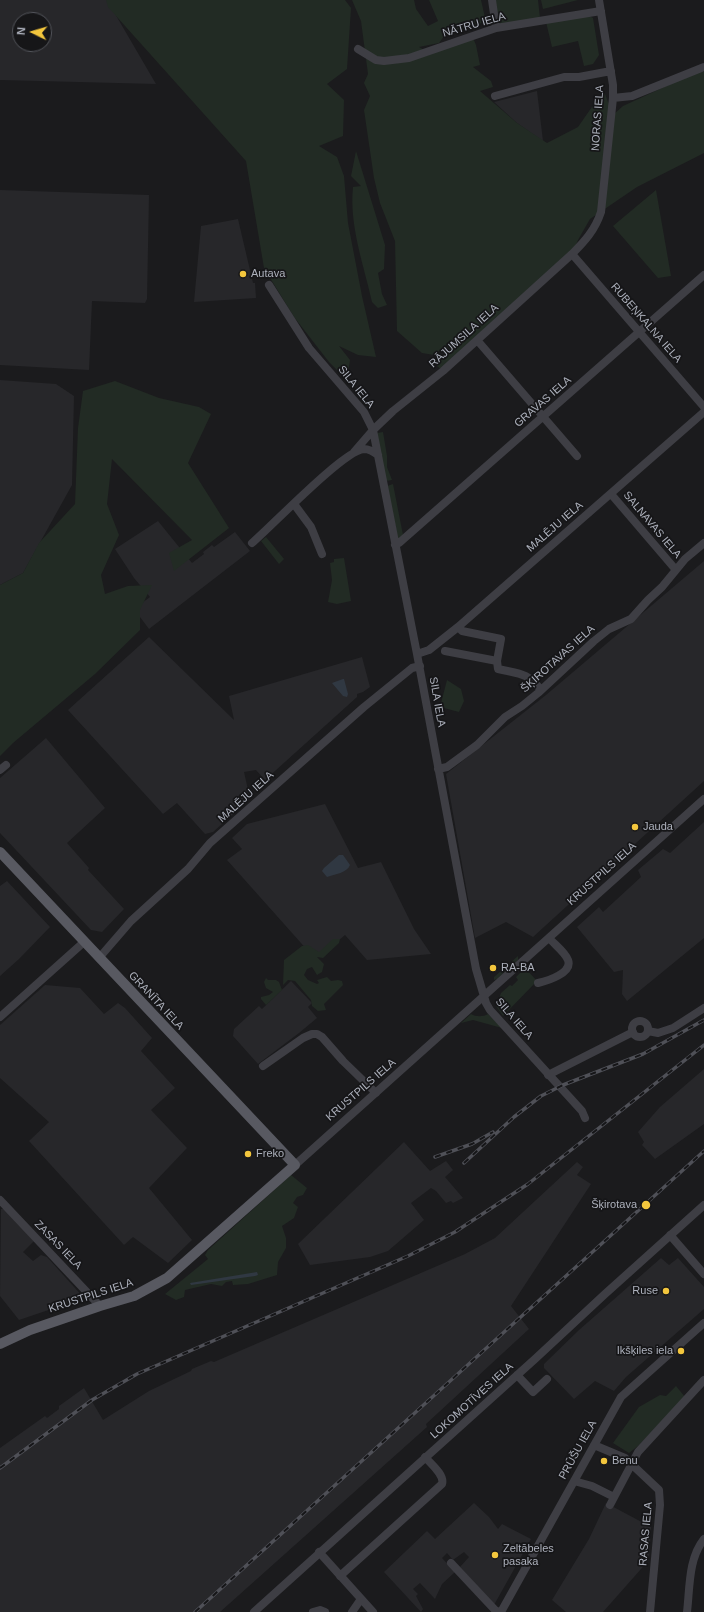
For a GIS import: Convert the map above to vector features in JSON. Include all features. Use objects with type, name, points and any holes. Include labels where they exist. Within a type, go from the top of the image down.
[{"type":"main road","name":"GRANĪTA IELA","points":[[0,852],[295,1165]]},
{"type":"main road","name":"KRUSTPILS IELA","points":[[0,1344],[30,1330],[134,1296],[167,1278],[295,1165]]},
{"type":"street","points":[[492,0],[496,28]]},
{"type":"street","name":"NORAS IELA","points":[[589,236],[596,225],[600,212],[613,98],[611,71],[599,0]]},
{"type":"street","name":"NĀTRU IELA","points":[[358,49],[376,60],[384,61],[410,58],[496,28],[601,11]]},
{"type":"street","points":[[613,98],[632,96],[704,66]]},
{"type":"street","points":[[495,96],[564,76],[579,78],[611,71]]},
{"type":"street","name":"RĀJUMSILA IELA","points":[[252,543],[329,472],[354,452],[373,430],[393,411],[443,371],[572,254],[589,236]]},
{"type":"street","name":"RUBEŅKALNA IELA","points":[[572,254],[704,407]]},
{"type":"street","name":"GRAVAS IELA","points":[[395,545],[704,275]]},
{"type":"street","name":"SILA IELA","points":[[269,285],[310,348],[364,412],[373,430],[420,666],[476,969],[483,997],[490,1010],[582,1111],[585,1118]]},
{"type":"street","points":[[477,340],[577,456]]},
{"type":"street","name":"MALĒJU IELA","points":[[417,654],[429,650],[458,627],[704,412]]},
{"type":"street","points":[[354,452],[364,449],[371,450],[378,455]]},
{"type":"street","name":"SALNAVAS IELA","points":[[611,494],[676,570]]},
{"type":"street","points":[[294,504],[311,527],[322,554]]},
{"type":"street","name":"ŠĶIROTAVAS IELA","points":[[438,769],[447,767],[477,744],[506,717],[541,690],[609,629],[631,619],[662,587],[685,559],[704,543]]},
{"type":"street","points":[[458,627],[462,631],[500,639],[497,661],[498,669],[526,675],[533,680],[541,690]]},
{"type":"street","points":[[445,651],[497,661]]},
{"type":"street","name":"MALĒJU IELA","points":[[99,958],[131,921],[188,869],[218,837],[364,707],[412,668],[420,666]]},
{"type":"street","name":"KRUSTPILS IELA","points":[[295,1165],[704,799]]},
{"type":"street","points":[[538,982],[553,979],[566,970],[569,966],[569,961],[549,938]]},
{"type":"street","points":[[0,1017],[84,942]]},
{"type":"street","points":[[648,1031],[661,1033],[673,1028],[704,1008]]},
{"type":"street","points":[[633,1032],[634,1024],[640,1021],[645,1022],[648,1031]]},
{"type":"street","points":[[633,1032],[636,1036],[642,1037],[648,1031]]},
{"type":"street","points":[[548,1075],[633,1032]]},
{"type":"street","points":[[263,1066],[303,1038],[312,1034],[317,1034],[322,1037],[343,1061],[376,1093]]},
{"type":"street","name":"ZASAS IELA","points":[[0,1200],[100,1306]]},
{"type":"street","name":"LOKOMOTĪVES IELA","points":[[254,1612],[704,1205]]},
{"type":"street","points":[[670,1235],[704,1274]]},
{"type":"street","name":"PRŪŠU IELA","points":[[500,1612],[623,1395],[704,1323]]},
{"type":"street","points":[[517,1375],[533,1392],[547,1379]]},
{"type":"street","points":[[610,1505],[638,1452],[704,1380]]},
{"type":"street","name":"RASAS IELA","points":[[594,1445],[624,1458],[659,1490],[660,1496],[650,1612]]},
{"type":"street","points":[[340,1576],[442,1484],[444,1480],[442,1475],[425,1457]]},
{"type":"street","points":[[574,1480],[592,1486],[614,1497]]},
{"type":"street","points":[[687,1612],[695,1552],[704,1539]]},
{"type":"street","points":[[319,1552],[373,1612]]},
{"type":"street","points":[[451,1563],[495,1610],[500,1612]]},
{"type":"street","points":[[352,1612],[361,1599]]},
{"type":"street","points":[[312,1612],[320,1610],[325,1612]]},
{"type":"shaded area","points":[[0,0],[107,0],[156,84],[0,80]]},
{"type":"shaded area","points":[[106,0],[345,0],[351,8],[347,69],[327,84],[344,100],[343,136],[319,146],[337,157],[344,176],[348,223],[362,296],[376,357],[358,355],[339,346],[350,360],[347,380],[329,362],[294,317],[264,268],[246,161],[108,7]]},
{"type":"shaded area","points":[[352,0],[414,0],[416,9],[428,26],[438,21],[429,0],[481,0],[486,22],[447,32],[439,43],[419,47],[430,53],[473,38],[480,65],[473,67],[491,81],[493,87],[480,91],[517,123],[547,143],[578,127],[603,91],[613,115],[623,106],[699,71],[704,72],[704,153],[637,187],[590,219],[572,254],[443,371],[437,366],[447,352],[447,345],[434,355],[422,353],[397,331],[395,241],[380,203],[374,178],[364,110],[370,96],[364,83],[368,74],[361,21]]},
{"type":"shaded area","points":[[495,0],[538,0],[540,18],[499,25]]},
{"type":"shaded area","points":[[541,0],[578,0],[543,9]]},
{"type":"shaded area","points":[[586,14],[593,18],[599,55],[593,64],[584,66],[578,41],[552,47],[546,22]]},
{"type":"shaded area","points":[[537,91],[543,141],[517,123],[494,102]]},
{"type":"shaded area","points":[[356,151],[385,245],[384,269],[378,273],[382,294],[387,305],[378,308],[372,302],[355,231],[352,202],[353,187],[361,186],[351,176]]},
{"type":"shaded area","points":[[0,190],[149,195],[147,299],[145,303],[92,301],[89,370],[0,365]]},
{"type":"shaded area","points":[[656,190],[671,276],[658,278],[613,226]]},
{"type":"shaded area","points":[[238,219],[253,283],[255,283],[256,298],[194,302],[201,226]]},
{"type":"shaded area","points":[[0,380],[56,384],[74,396],[72,485],[23,573],[0,585]]},
{"type":"shaded area","points":[[115,381],[159,398],[199,407],[211,414],[188,463],[229,528],[174,571],[169,553],[192,540],[112,459],[107,504],[119,535],[101,575],[105,594],[128,586],[152,585],[140,610],[140,630],[95,674],[13,743],[0,756],[0,585],[23,573],[39,543],[75,504],[78,428],[83,391]]},
{"type":"shaded area","points":[[383,432],[387,456],[387,467],[392,480],[386,481],[377,433]]},
{"type":"shaded area","points":[[393,484],[403,535],[398,539],[387,486]]},
{"type":"shaded area","points":[[158,521],[192,563],[204,554],[203,552],[212,545],[214,547],[235,532],[250,551],[149,629],[134,609],[150,597],[134,578],[115,549]]},
{"type":"shaded area","points":[[266,537],[284,559],[279,564],[261,541]]},
{"type":"shaded area","points":[[344,558],[351,601],[337,604],[328,602],[332,580],[330,563],[334,562],[334,559]]},
{"type":"shaded area","name":"Jauda","points":[[704,561],[704,781],[533,937],[506,922],[475,938],[446,774],[546,695]]},
{"type":"shaded area","points":[[149,637],[234,720],[229,696],[362,657],[370,687],[357,694],[357,697],[265,780],[256,770],[244,772],[250,799],[213,832],[205,834],[177,803],[163,814],[68,710]]},
{"type":"shaded area","points":[[343,679],[348,694],[347,697],[343,696],[332,683]]},
{"type":"shaded area","points":[[447,680],[461,689],[464,701],[459,712],[440,707]]},
{"type":"shaded area","points":[[46,738],[105,808],[67,843],[89,868],[88,870],[124,909],[102,932],[91,930],[0,833],[0,778]]},
{"type":"shaded area","points":[[325,804],[358,868],[381,862],[414,929],[431,954],[367,960],[345,935],[324,953],[309,952],[227,860],[242,849],[232,838],[247,824]]},
{"type":"shaded area","points":[[704,822],[704,938],[627,1001],[622,994],[623,970],[614,972],[577,927],[599,907],[603,912],[641,877],[638,870],[663,849],[670,853]]},
{"type":"shaded area","points":[[339,855],[343,855],[350,865],[344,872],[327,877],[322,871]]},
{"type":"shaded area","points":[[7,881],[50,927],[0,976],[0,886]]},
{"type":"shaded area","points":[[333,939],[340,939],[339,943],[323,958],[317,957],[324,964],[322,972],[317,975],[312,967],[307,969],[304,975],[308,980],[317,984],[319,983],[317,980],[327,977],[331,981],[342,981],[343,985],[324,1004],[326,1010],[318,1011],[312,1006],[311,1000],[295,981],[288,980],[283,985],[284,960],[302,946],[308,945],[319,952]]},
{"type":"shaded area","points":[[518,956],[518,960],[494,980],[494,977]]},
{"type":"shaded area","points":[[525,968],[537,981],[503,1016],[496,1006],[501,993],[518,980],[516,977]]},
{"type":"shaded area","points":[[266,978],[268,980],[276,980],[279,982],[282,990],[266,1005],[261,997],[269,995],[273,992],[266,988],[264,982]]},
{"type":"shaded area","points":[[291,981],[312,1003],[308,1007],[317,1018],[258,1064],[233,1036],[234,1029],[259,1006],[262,1009]]},
{"type":"shaded area","points":[[45,985],[80,988],[104,1014],[118,1003],[125,1008],[152,1038],[141,1051],[175,1088],[151,1110],[187,1148],[149,1188],[192,1240],[168,1263],[133,1237],[124,1245],[29,1141],[49,1122],[0,1078],[0,1025]]},
{"type":"shaded area","points":[[471,1014],[475,1016],[484,1016],[488,1014],[502,1028],[473,1020],[461,1023]]},
{"type":"shaded area","points":[[704,1069],[704,1124],[655,1159],[642,1145],[644,1142],[638,1132],[660,1107]]},
{"type":"shaded area","points":[[404,1142],[430,1171],[446,1161],[453,1170],[445,1177],[463,1198],[453,1203],[451,1201],[446,1203],[436,1191],[431,1188],[411,1203],[424,1220],[388,1251],[370,1257],[310,1265],[298,1244]]},
{"type":"shaded area","points":[[577,1162],[583,1167],[577,1175],[591,1184],[511,1306],[529,1329],[426,1424],[427,1427],[220,1612],[0,1612],[0,1448],[45,1416],[47,1418],[59,1409],[59,1406],[84,1388],[103,1420],[149,1391],[191,1371],[192,1369],[211,1361],[214,1362],[465,1254],[495,1238]]},
{"type":"shaded area","points":[[291,1175],[307,1188],[303,1195],[297,1197],[293,1203],[298,1207],[294,1218],[282,1226],[286,1238],[286,1248],[278,1262],[277,1275],[248,1284],[233,1285],[232,1281],[226,1282],[222,1286],[211,1284],[185,1290],[184,1297],[176,1300],[165,1294],[208,1259],[205,1255],[208,1250]]},
{"type":"shaded area","points":[[1,1209],[5,1209],[34,1241],[23,1252],[33,1261],[41,1255],[47,1257],[84,1298],[19,1320],[0,1296]]},
{"type":"shaded area","points":[[661,1258],[669,1265],[678,1258],[704,1287],[704,1309],[626,1377],[614,1391],[595,1381],[574,1399],[544,1368],[544,1364],[579,1330]]},
{"type":"shaded area","points":[[257,1272],[258,1275],[255,1276],[191,1285],[190,1283]]},
{"type":"shaded area","points":[[676,1386],[685,1397],[638,1446],[629,1453],[613,1443],[639,1407],[660,1395],[666,1396]]},
{"type":"shaded area","name":"Zeltābeles pasaka","points":[[474,1503],[489,1517],[498,1529],[502,1524],[531,1539],[494,1605],[460,1567],[469,1557],[464,1552],[453,1560],[447,1553],[442,1558],[455,1572],[442,1584],[435,1599],[420,1583],[413,1589],[418,1594],[416,1596],[423,1609],[421,1612],[384,1572],[427,1531],[435,1539]]},
{"type":"shaded area","points":[[606,1503],[651,1527],[649,1560],[603,1612],[566,1612],[552,1600],[589,1539]]},
{"type":"railway","points":[[464,1163],[514,1117],[541,1096],[563,1085],[643,1054],[704,1020]]},
{"type":"railway","points":[[0,1468],[92,1400],[137,1374],[408,1256],[455,1232],[528,1184],[704,1045]]},
{"type":"railway","points":[[435,1157],[472,1144],[493,1132]]},
{"type":"railway","points":[[195,1612],[704,1151]]},
{"type":"place","name":"Autava","points":[[243,274]]},
{"type":"place","name":"Jauda","points":[[635,827]]},
{"type":"place","name":"RA-BA","points":[[493,968]]},
{"type":"place","name":"Freko","points":[[248,1154]]},
{"type":"place","name":"Šķirotava","points":[[646,1205]]},
{"type":"place","name":"Ruse","points":[[666,1291]]},
{"type":"place","name":"Ikšķiles iela","points":[[681,1351]]},
{"type":"place","name":"Benu","points":[[604,1461]]},
{"type":"place","name":"Zeltābeles pasaka","points":[[495,1555]]}]
